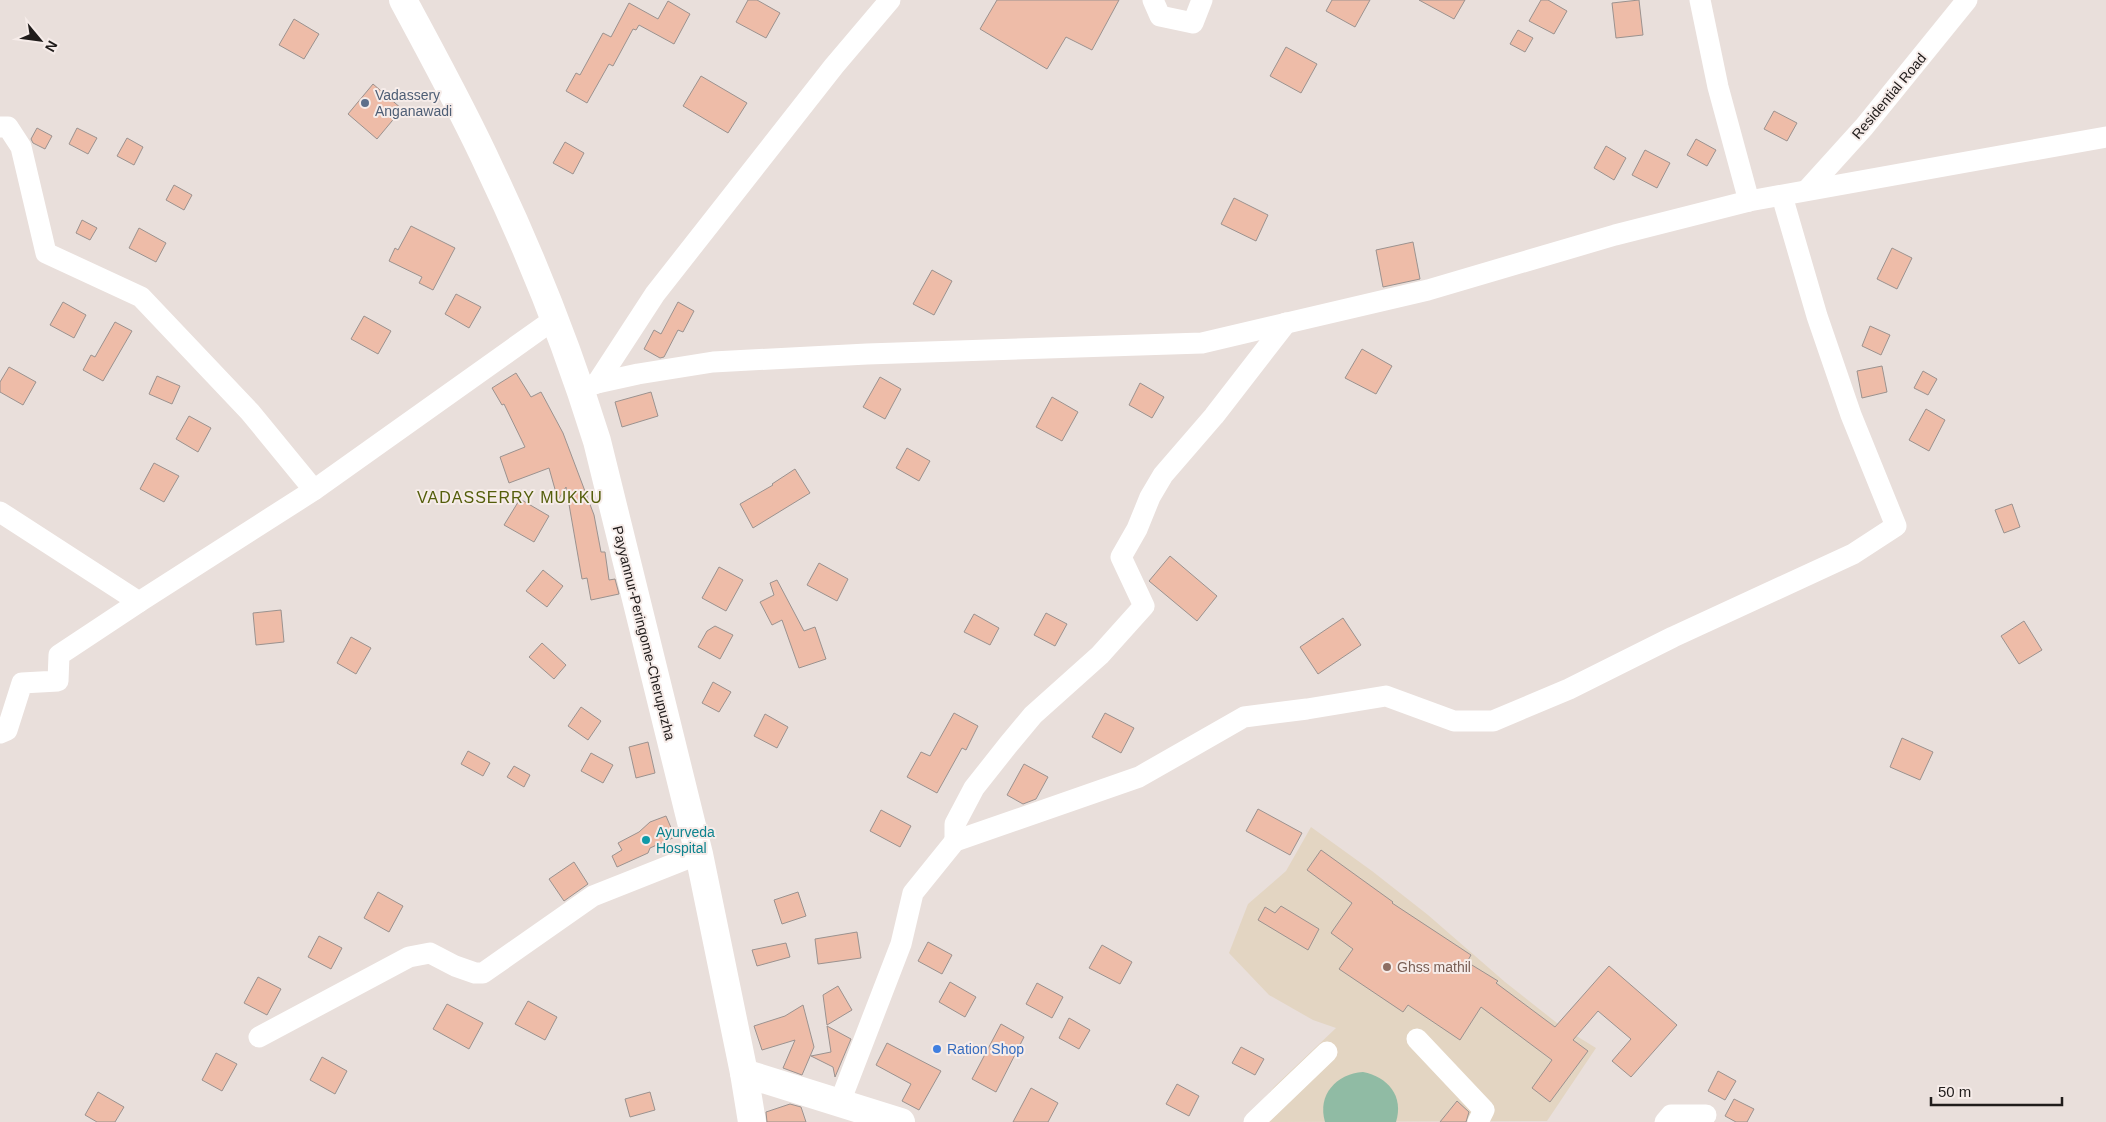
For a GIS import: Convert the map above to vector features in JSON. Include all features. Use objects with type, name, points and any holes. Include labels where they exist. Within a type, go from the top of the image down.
[{"type":"main road","name":"Payyannur-Peringome-Cherupuzha","points":[[403,0],[490,167],[525,245],[553,320],[589,386],[597,441],[699,854],[744,1073],[752,1122]]},
{"type":"main road","points":[[744,1073],[901,1122]]},
{"type":"street","points":[[589,386],[655,294],[834,66],[890,0]]},
{"type":"street","points":[[1153,0],[1160,16],[1194,23],[1202,0]]},
{"type":"street","points":[[1700,0],[1718,87],[1749,202]]},
{"type":"street","name":"Residential Road","points":[[1807,190],[1864,128],[1967,0]]},
{"type":"street","points":[[0,127],[8,127],[21,147],[46,253],[141,297],[250,412],[314,490]]},
{"type":"street","points":[[589,386],[638,374],[712,362],[867,354],[1202,343],[1428,290],[1615,235],[1749,202],[2106,137]]},
{"type":"street","points":[[840,1102],[901,944],[913,892],[954,841],[1139,777],[1244,716],[1307,709],[1386,696],[1454,722],[1492,721],[1569,689],[1673,637],[1853,554],[1896,526],[1851,416],[1817,316],[1782,196]]},
{"type":"street","points":[[0,733],[7,730],[22,683],[58,681],[59,656],[139,602],[314,490],[553,320]]},
{"type":"street","points":[[954,841],[955,824],[974,788],[1008,745],[1033,715],[1100,655],[1144,606],[1121,557],[1137,529],[1150,497],[1164,475],[1214,416],[1286,323]]},
{"type":"street","points":[[0,512],[139,602]]},
{"type":"street","points":[[259,1037],[409,957],[418,954],[430,953],[455,966],[475,973],[482,973],[593,896],[699,854]]},
{"type":"street","points":[[1418,1039],[1484,1110],[1478,1122]]},
{"type":"street","points":[[1254,1122],[1327,1052]]},
{"type":"street","points":[[1665,1122],[1671,1115],[1706,1115]]},
{"type":"shaded area","points":[[1311,827],[1372,871],[1428,915],[1505,982],[1562,1027],[1596,1048],[1547,1121],[1246,1122],[1274,1087],[1336,1028],[1313,1020],[1269,995],[1229,953],[1248,904],[1286,871]]},
{"type":"green space","points":[[1363,1072],[1380,1078],[1392,1089],[1398,1104],[1396,1122],[1325,1122],[1324,1103],[1326,1095],[1331,1088],[1345,1077]]},
{"type":"building","points":[[748,0],[757,0],[780,13],[766,38],[736,22]]},
{"type":"building","points":[[997,0],[1119,0],[1092,50],[1066,37],[1047,69],[980,29]]},
{"type":"building","points":[[1332,0],[1370,0],[1355,27],[1326,11]]},
{"type":"building","points":[[1419,0],[1465,0],[1454,19]]},
{"type":"building","points":[[1541,0],[1548,0],[1567,11],[1554,34],[1529,21]]},
{"type":"building","points":[[1639,0],[1643,35],[1616,38],[1612,3]]},
{"type":"building","points":[[668,1],[690,14],[674,44],[639,25],[636,30],[633,29],[613,66],[609,64],[587,103],[566,91],[576,73],[580,75],[603,33],[611,37],[629,3],[658,19]]},
{"type":"building","points":[[294,19],[319,34],[304,59],[279,45]]},
{"type":"building","points":[[1518,30],[1533,38],[1525,52],[1510,44]]},
{"type":"building","points":[[1286,47],[1317,64],[1301,93],[1270,76]]},
{"type":"building","points":[[701,76],[747,103],[728,133],[683,106]]},
{"type":"building","points":[[373,84],[402,109],[377,139],[348,114]]},
{"type":"building","points":[[1774,111],[1797,123],[1787,141],[1764,129]]},
{"type":"building","points":[[37,128],[52,136],[45,149],[33,143],[31,139]]},
{"type":"building","points":[[77,128],[97,138],[88,154],[69,144]]},
{"type":"building","points":[[127,138],[143,147],[134,165],[117,156]]},
{"type":"building","points":[[1696,139],[1716,150],[1707,166],[1687,155]]},
{"type":"building","points":[[565,142],[584,153],[573,174],[553,163]]},
{"type":"building","points":[[1606,146],[1626,158],[1614,180],[1594,168]]},
{"type":"building","points":[[1645,150],[1670,163],[1657,188],[1632,175]]},
{"type":"building","points":[[174,185],[192,195],[184,210],[166,200]]},
{"type":"building","points":[[1234,198],[1268,215],[1256,241],[1221,224]]},
{"type":"building","points":[[82,220],[97,228],[90,240],[76,233]]},
{"type":"building","points":[[411,226],[455,248],[433,290],[419,283],[422,277],[389,261],[395,248],[398,250]]},
{"type":"building","points":[[139,228],[166,243],[156,262],[129,248]]},
{"type":"building","points":[[1413,242],[1420,279],[1383,287],[1376,250]]},
{"type":"building","points":[[1892,248],[1912,258],[1897,289],[1877,279]]},
{"type":"building","points":[[932,270],[952,281],[934,315],[913,304]]},
{"type":"building","points":[[456,294],[481,307],[469,328],[445,314]]},
{"type":"building","points":[[63,302],[86,315],[74,338],[50,325]]},
{"type":"building","points":[[678,302],[694,311],[683,332],[678,330],[664,357],[660,358],[644,349],[654,330],[661,334]]},
{"type":"building","points":[[364,316],[391,331],[378,354],[351,339]]},
{"type":"building","points":[[115,322],[132,331],[103,381],[83,370],[91,355],[95,357]]},
{"type":"building","points":[[1870,326],[1890,335],[1881,355],[1862,346]]},
{"type":"building","points":[[1362,349],[1392,366],[1376,394],[1345,378]]},
{"type":"building","points":[[1882,366],[1887,392],[1862,398],[1857,371]]},
{"type":"building","points":[[9,367],[36,382],[23,405],[0,392],[0,382]]},
{"type":"building","points":[[1923,371],[1937,379],[1928,395],[1914,388]]},
{"type":"building","points":[[516,373],[531,397],[541,392],[563,433],[594,515],[601,552],[605,552],[609,580],[615,579],[619,594],[591,600],[587,578],[582,579],[566,487],[558,500],[549,468],[509,483],[500,457],[525,447],[504,404],[502,405],[492,388]]},
{"type":"building","points":[[157,376],[180,386],[172,404],[149,394]]},
{"type":"building","points":[[880,377],[901,389],[885,419],[863,407]]},
{"type":"building","points":[[1140,383],[1164,397],[1152,418],[1129,405]]},
{"type":"building","points":[[651,392],[658,416],[622,427],[615,402]]},
{"type":"building","points":[[1052,397],[1078,412],[1062,441],[1036,427]]},
{"type":"building","points":[[1926,409],[1945,420],[1929,451],[1909,440]]},
{"type":"building","points":[[189,416],[211,428],[198,452],[176,439]]},
{"type":"building","points":[[907,448],[930,461],[919,481],[896,468]]},
{"type":"building","points":[[154,463],[179,476],[164,502],[140,489]]},
{"type":"building","points":[[795,469],[810,493],[753,528],[740,504],[773,485]]},
{"type":"building","points":[[520,499],[549,516],[534,542],[504,525]]},
{"type":"building","points":[[2012,504],[2020,527],[2004,533],[1995,510]]},
{"type":"building","points":[[1170,556],[1217,596],[1197,621],[1149,581]]},
{"type":"building","points":[[819,563],[848,579],[837,601],[807,585]]},
{"type":"building","points":[[719,567],[743,580],[726,611],[702,598]]},
{"type":"building","points":[[543,570],[563,586],[547,607],[526,591]]},
{"type":"building","points":[[777,580],[804,631],[815,627],[826,659],[799,668],[782,620],[772,625],[760,602],[774,595],[770,583]]},
{"type":"building","points":[[281,610],[284,642],[256,645],[253,613]]},
{"type":"building","points":[[1046,613],[1067,624],[1055,646],[1034,635]]},
{"type":"building","points":[[974,614],[999,628],[990,645],[964,632]]},
{"type":"building","points":[[1343,618],[1361,645],[1318,674],[1300,647]]},
{"type":"building","points":[[2024,621],[2042,650],[2019,664],[2001,636]]},
{"type":"building","points":[[715,626],[733,635],[720,659],[698,647],[707,631]]},
{"type":"building","points":[[351,637],[371,648],[356,674],[337,663]]},
{"type":"building","points":[[542,643],[566,665],[554,679],[529,657]]},
{"type":"building","points":[[713,682],[731,692],[719,712],[702,703]]},
{"type":"building","points":[[581,707],[601,721],[588,740],[568,726]]},
{"type":"building","points":[[954,713],[978,726],[966,750],[962,748],[937,793],[907,777],[921,752],[930,756]]},
{"type":"building","points":[[1105,713],[1134,728],[1121,753],[1092,737]]},
{"type":"building","points":[[765,714],[788,727],[777,748],[754,736]]},
{"type":"building","points":[[1902,738],[1933,752],[1920,780],[1890,767]]},
{"type":"building","points":[[648,742],[655,773],[636,778],[629,747]]},
{"type":"building","points":[[468,751],[490,763],[483,776],[461,764]]},
{"type":"building","points":[[591,753],[613,765],[603,783],[581,771]]},
{"type":"building","points":[[1024,764],[1048,777],[1036,799],[1023,804],[1007,795]]},
{"type":"building","points":[[514,766],[530,775],[524,787],[507,777]]},
{"type":"building","points":[[1258,809],[1302,833],[1290,855],[1246,831]]},
{"type":"building","points":[[881,810],[911,826],[900,847],[870,831]]},
{"type":"building","name":"Ayurveda Hospital","points":[[666,816],[675,837],[650,848],[648,853],[617,867],[612,856],[622,850],[618,843],[639,832],[650,822]]},
{"type":"building","points":[[1321,850],[1392,903],[1471,955],[1467,962],[1498,981],[1496,983],[1555,1027],[1609,966],[1677,1025],[1631,1077],[1612,1061],[1631,1039],[1598,1011],[1573,1040],[1588,1051],[1550,1102],[1532,1088],[1552,1060],[1481,1007],[1460,1040],[1408,1005],[1403,1012],[1339,969],[1353,949],[1331,933],[1352,903],[1307,870]]},
{"type":"building","points":[[574,862],[588,884],[564,901],[549,879]]},
{"type":"building","points":[[378,892],[403,906],[389,932],[364,918]]},
{"type":"building","points":[[798,892],[806,916],[782,924],[774,900]]},
{"type":"building","points":[[1281,906],[1319,929],[1308,950],[1258,920],[1265,907],[1275,913]]},
{"type":"building","points":[[857,932],[861,958],[818,964],[815,939]]},
{"type":"building","points":[[319,936],[342,948],[331,969],[308,957]]},
{"type":"building","points":[[928,942],[952,955],[942,974],[918,961]]},
{"type":"building","points":[[786,943],[790,957],[757,966],[752,950]]},
{"type":"building","points":[[1102,945],[1132,962],[1120,984],[1089,968]]},
{"type":"building","points":[[258,977],[281,989],[267,1015],[244,1003]]},
{"type":"building","points":[[950,982],[976,997],[965,1017],[939,1002]]},
{"type":"building","points":[[1037,983],[1063,997],[1052,1018],[1026,1004]]},
{"type":"building","points":[[838,986],[852,1010],[827,1025],[823,995]]},
{"type":"building","points":[[528,1001],[557,1017],[545,1040],[515,1024]]},
{"type":"building","points":[[447,1004],[483,1023],[469,1049],[433,1029]]},
{"type":"building","points":[[803,1005],[814,1047],[802,1075],[783,1068],[795,1040],[762,1050],[754,1026],[785,1016]]},
{"type":"building","points":[[1069,1018],[1090,1030],[1079,1049],[1059,1038]]},
{"type":"building","points":[[1001,1024],[1024,1037],[996,1092],[972,1079]]},
{"type":"building","points":[[827,1026],[851,1039],[835,1077],[833,1067],[811,1056],[831,1052]]},
{"type":"building","points":[[887,1043],[941,1071],[919,1110],[902,1101],[911,1084],[876,1065]]},
{"type":"building","points":[[1241,1047],[1264,1059],[1255,1075],[1232,1063]]},
{"type":"building","points":[[216,1053],[237,1064],[222,1091],[202,1080]]},
{"type":"building","points":[[322,1057],[347,1071],[335,1094],[310,1080]]},
{"type":"building","points":[[1718,1071],[1736,1081],[1725,1100],[1708,1091]]},
{"type":"building","points":[[1177,1084],[1199,1096],[1189,1116],[1166,1104]]},
{"type":"building","points":[[1031,1088],[1058,1103],[1048,1122],[1013,1122]]},
{"type":"building","points":[[98,1092],[124,1107],[115,1122],[97,1122],[85,1115]]},
{"type":"building","points":[[650,1092],[655,1110],[630,1117],[625,1099]]},
{"type":"building","points":[[1734,1099],[1754,1109],[1747,1122],[1736,1122],[1725,1116]]},
{"type":"building","points":[[1457,1101],[1469,1112],[1466,1122],[1440,1122]]},
{"type":"building","points":[[790,1104],[801,1107],[806,1122],[767,1122],[766,1112]]},
{"type":"place","name":"Vadassery Anganawadi","points":[[365,103]]},
{"type":"place","name":"Ayurveda Hospital","points":[[646,840]]},
{"type":"place","name":"Ghss mathil","points":[[1387,967]]},
{"type":"place","name":"Ration Shop","points":[[937,1049]]},
{"type":"district","name":"VADASSERRY MUKKU","points":[[510,497]]}]
